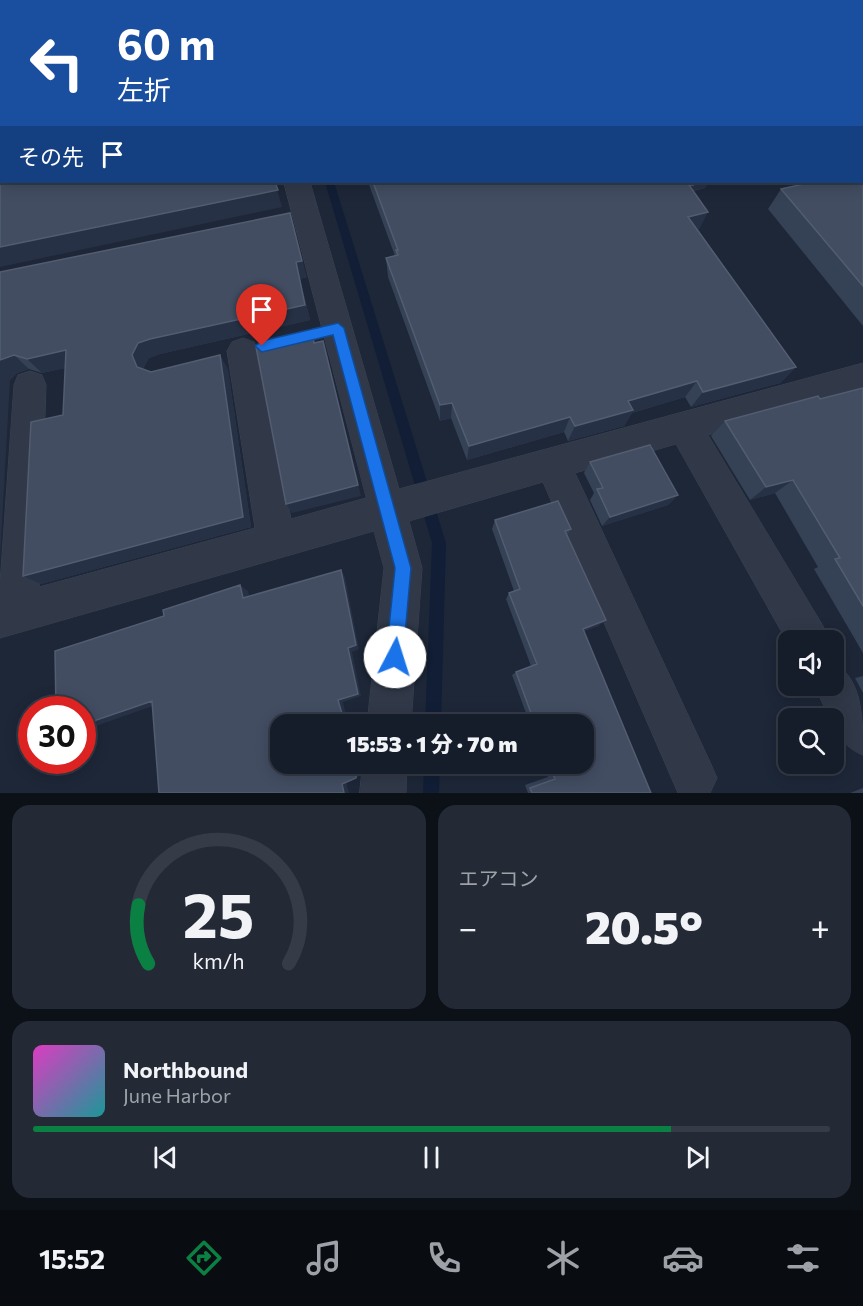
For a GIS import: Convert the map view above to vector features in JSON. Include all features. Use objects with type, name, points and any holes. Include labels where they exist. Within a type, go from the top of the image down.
[{"type":"street","points":[[297,183],[295,217],[322,332],[398,505],[403,568],[390,714]]},
{"type":"street","points":[[243,351],[276,540]]},
{"type":"street","points":[[30,386],[9,616],[398,505],[862,378]]},
{"type":"street","points":[[684,427],[803,630]]},
{"type":"street","points":[[552,463],[694,778]]},
{"type":"street","points":[[841,696],[863,733]]},
{"type":"street","points":[[383,793],[384,774]]},
{"type":"building","points":[[0,183],[275,183],[278,190],[0,247]]},
{"type":"building","points":[[373,183],[692,183],[693,185],[689,185],[708,212],[688,217],[796,367],[703,392],[697,381],[628,401],[633,410],[575,426],[570,417],[469,446],[452,403],[440,405],[386,258],[398,255],[396,250],[398,250]]},
{"type":"building","points":[[808,183],[863,183],[863,286],[781,189]]},
{"type":"building","points":[[290,213],[302,261],[296,262],[305,305],[150,339],[138,343],[132,355],[137,367],[151,372],[220,355],[243,517],[23,576],[31,422],[63,415],[66,350],[27,359],[14,355],[0,360],[0,272]]},
{"type":"building","points":[[312,333],[314,343],[323,341],[358,485],[286,504],[256,347]]},
{"type":"building","points":[[863,388],[863,606],[835,559],[840,558],[793,480],[766,487],[725,421],[818,396],[820,399]]},
{"type":"building","points":[[650,445],[678,495],[610,517],[597,489],[603,488],[590,462]]},
{"type":"building","points":[[558,501],[571,529],[565,531],[606,620],[583,629],[651,793],[532,793],[530,788],[555,779],[553,774],[594,774],[594,714],[531,714],[516,672],[537,664],[509,593],[520,589],[495,520]]},
{"type":"building","points":[[341,570],[356,645],[348,648],[358,694],[338,700],[342,714],[270,714],[270,774],[356,774],[356,778],[342,784],[344,793],[159,793],[152,701],[96,720],[96,696],[56,696],[55,651],[164,616],[163,610],[240,585],[243,598]]},
{"type":"waterway","points":[[329,183],[439,543],[433,714]]},
{"type":"waterway","points":[[431,793],[432,774]]},
{"type":"route","points":[[262,346],[338,328],[403,568],[395,657]]}]
